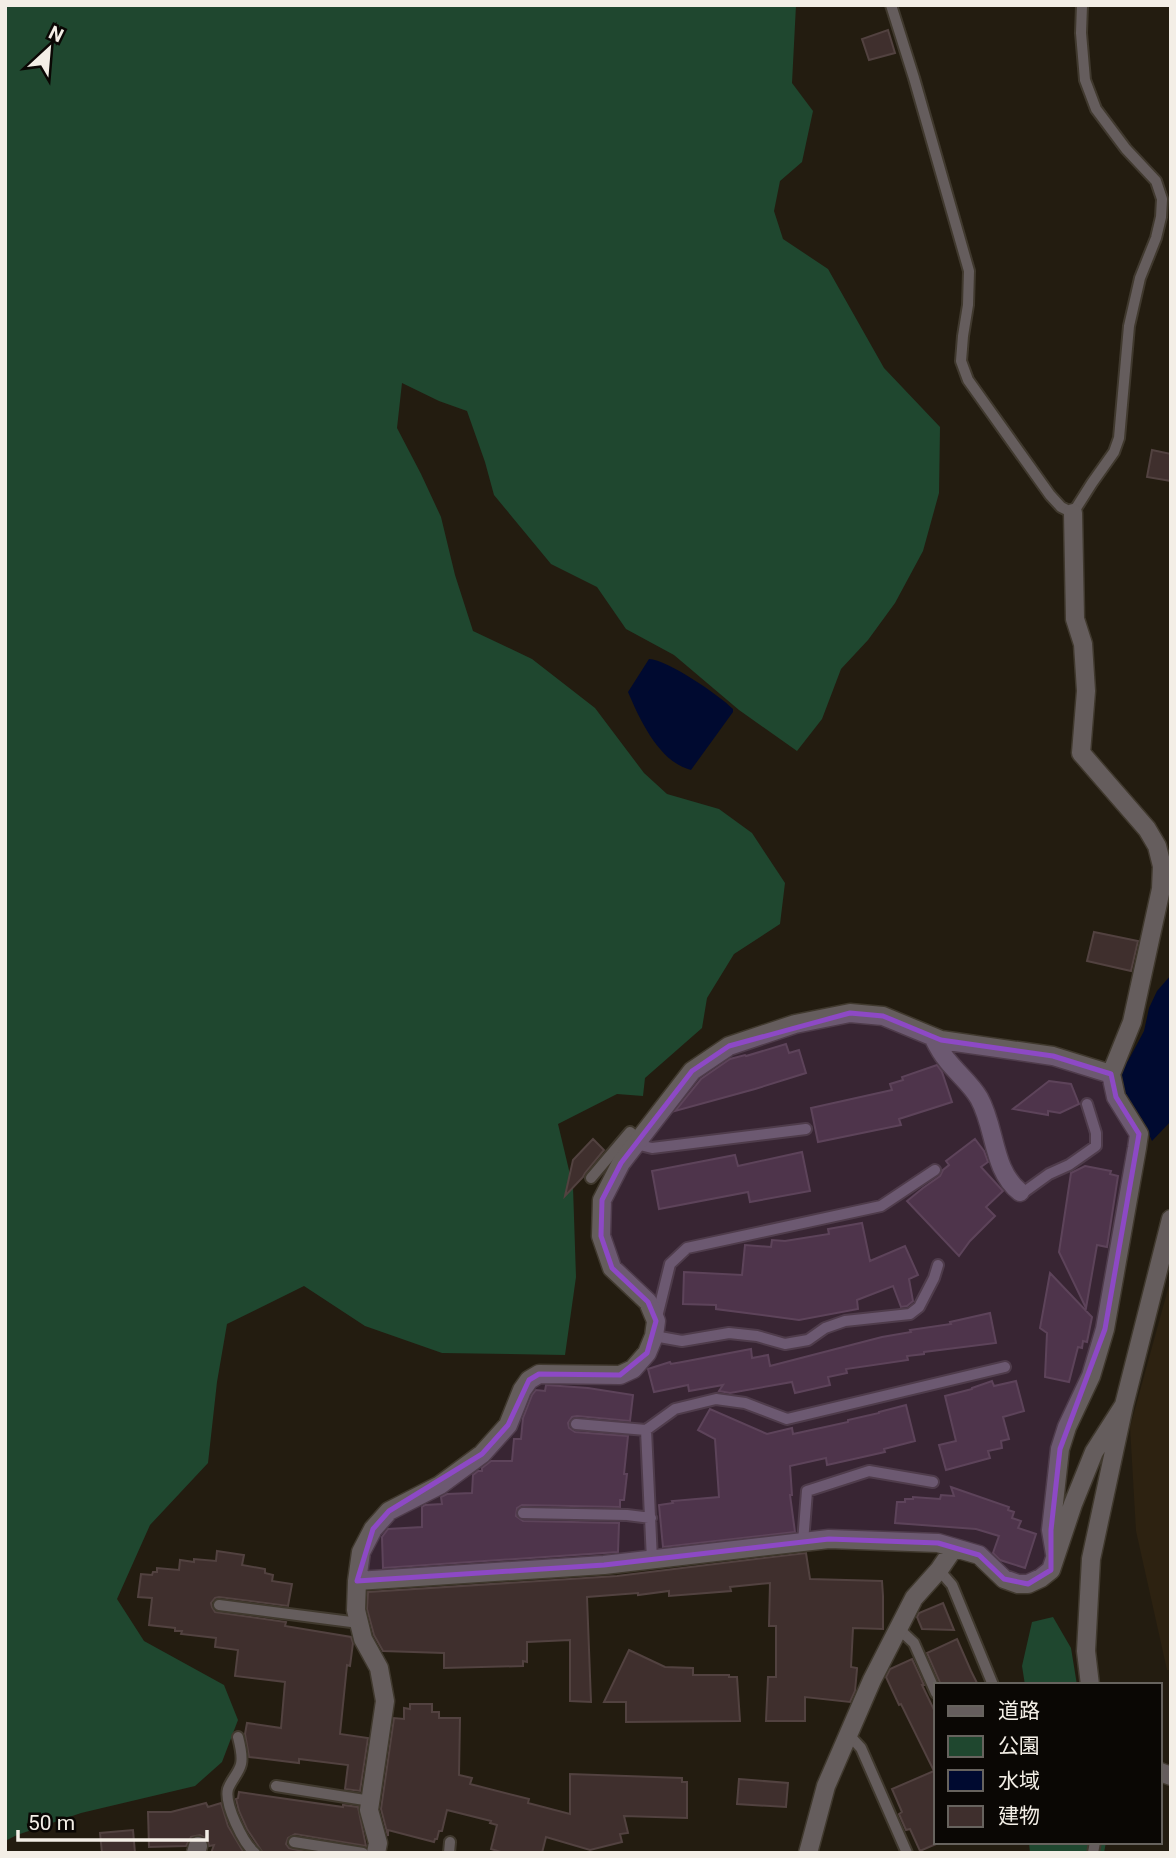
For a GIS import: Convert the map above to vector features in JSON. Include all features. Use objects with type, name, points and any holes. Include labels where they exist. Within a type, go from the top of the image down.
[{"type":"street","points":[[1055,1555],[1051,1530],[1060,1449],[1067,1427],[1091,1376],[1105,1329],[1138,1148],[1139,1134],[1116,1097],[1111,1074],[1132,1023],[1161,889],[1162,866],[1157,846],[1147,829],[1081,753],[1086,691],[1083,644],[1075,619],[1073,513]]},
{"type":"street","points":[[376,1853],[378,1843],[369,1810],[385,1701],[379,1668],[363,1639],[356,1611],[356,1581],[361,1552],[373,1529],[389,1511],[440,1485],[482,1454],[508,1424],[529,1380],[539,1374],[620,1375],[633,1369],[642,1360],[655,1329],[648,1302],[612,1268],[601,1236],[602,1200],[621,1163],[692,1071],[729,1046],[795,1024],[850,1013],[883,1016],[941,1040],[1053,1056],[1111,1074]]},
{"type":"street","points":[[933,1037],[939,1051],[978,1096],[990,1121],[1002,1171],[1020,1192]]},
{"type":"street","points":[[1090,1683],[1086,1650],[1091,1559],[1124,1405],[1171,1219]]},
{"type":"street","points":[[356,1581],[652,1560],[829,1539],[938,1543],[979,1555],[1004,1579],[1028,1584],[1051,1570],[1094,1452],[1124,1405]]},
{"type":"street","points":[[807,1853],[826,1786],[872,1680],[914,1598],[954,1548]]},
{"type":"lane","points":[[891,5],[915,78],[970,271],[961,361],[968,380],[1050,495],[1073,513],[1114,452],[1119,438],[1129,326],[1140,278],[1156,238],[1161,217],[1161,200],[1156,181],[1126,149],[1097,109],[1085,80],[1081,33],[1082,5]]},
{"type":"lane","points":[[1020,1192],[1069,1165],[1096,1146],[1096,1133],[1087,1104]]},
{"type":"lane","points":[[591,1178],[630,1132],[638,1142],[652,1148],[806,1129]]},
{"type":"lane","points":[[934,1170],[881,1206],[687,1248],[670,1264],[655,1329],[682,1342],[729,1333],[757,1336],[785,1344],[807,1340],[825,1328],[845,1321],[910,1314],[919,1307],[938,1265]]},
{"type":"lane","points":[[576,1423],[646,1430],[675,1409],[716,1399],[745,1403],[787,1419],[1005,1367]]},
{"type":"lane","points":[[646,1430],[652,1560]]},
{"type":"lane","points":[[803,1542],[807,1491],[869,1471],[933,1482]]},
{"type":"lane","points":[[523,1513],[651,1518]]},
{"type":"lane","points":[[939,1570],[953,1585],[991,1683]]},
{"type":"lane","points":[[219,1605],[359,1623]]},
{"type":"lane","points":[[899,1629],[914,1643],[934,1688]]},
{"type":"lane","points":[[848,1734],[861,1748],[906,1853]]},
{"type":"lane","points":[[238,1737],[241,1766],[229,1787],[228,1796],[239,1830],[248,1847],[255,1853]]},
{"type":"lane","points":[[276,1786],[371,1801]]},
{"type":"lane","points":[[294,1842],[363,1853]]},
{"type":"highlighted area","points":[[850,1013],[883,1016],[941,1040],[1053,1056],[1111,1074],[1116,1097],[1139,1134],[1105,1329],[1060,1449],[1051,1530],[1051,1570],[1028,1584],[1004,1579],[979,1555],[938,1543],[829,1539],[604,1565],[357,1581],[373,1529],[389,1511],[482,1454],[508,1425],[529,1380],[539,1374],[620,1375],[647,1353],[656,1321],[648,1302],[612,1268],[601,1236],[602,1200],[621,1163],[692,1071],[729,1046]]},
{"type":"shaded area","points":[[1171,1278],[1171,1670],[1167,1670],[1136,1531],[1130,1427]]},
{"type":"green space","points":[[5,5],[796,5],[792,83],[813,111],[802,162],[780,181],[774,211],[783,239],[828,269],[884,368],[940,427],[939,493],[923,551],[895,603],[868,640],[841,669],[822,719],[797,751],[739,710],[674,655],[626,629],[597,587],[551,564],[494,495],[467,411],[402,383],[397,428],[441,517],[455,575],[473,631],[532,659],[595,708],[644,773],[667,794],[719,809],[752,833],[785,883],[780,924],[734,954],[707,998],[702,1028],[645,1078],[643,1096],[617,1094],[558,1124],[573,1187],[576,1277],[565,1355],[442,1353],[365,1326],[304,1286],[227,1324],[208,1463],[150,1525],[117,1599],[144,1641],[224,1685],[238,1720],[222,1762],[195,1786],[81,1813],[5,1841]]},
{"type":"green space","points":[[1053,1617],[1071,1648],[1077,1683],[1025,1683],[1022,1666],[1032,1622]]},
{"type":"green space","points":[[1029,1844],[1106,1844],[1104,1853],[1030,1853]]},
{"type":"water","points":[[649,659],[680,672],[717,695],[733,709],[691,770],[680,766],[660,749],[638,715],[628,692]]},
{"type":"water","points":[[1171,975],[1171,1121],[1152,1141],[1142,1119],[1124,1096],[1118,1076],[1119,1065],[1128,1061],[1144,1031],[1149,1008],[1157,991]]},
{"type":"building","points":[[888,30],[895,53],[869,60],[862,39]]},
{"type":"building","points":[[1152,450],[1171,454],[1171,481],[1147,477]]},
{"type":"building","points":[[1094,932],[1138,941],[1131,971],[1087,961]]},
{"type":"building","points":[[786,1044],[789,1053],[799,1050],[806,1073],[675,1111],[701,1079],[730,1059]]},
{"type":"building","points":[[937,1065],[952,1102],[899,1119],[901,1125],[818,1142],[811,1108],[892,1090],[890,1084],[903,1080],[902,1077]]},
{"type":"building","points":[[1049,1081],[1071,1084],[1079,1104],[1060,1113],[1048,1111],[1048,1115],[1013,1109]]},
{"type":"building","points":[[593,1139],[604,1150],[565,1196],[573,1160]]},
{"type":"building","points":[[975,1139],[988,1162],[981,1167],[1003,1191],[986,1207],[995,1216],[959,1256],[907,1201],[940,1176],[949,1165],[946,1161]]},
{"type":"building","points":[[802,1152],[810,1191],[750,1202],[748,1192],[659,1209],[652,1171],[735,1155],[738,1166]]},
{"type":"building","points":[[1085,1166],[1111,1171],[1110,1174],[1118,1176],[1107,1247],[1097,1245],[1086,1308],[1059,1252],[1071,1173]]},
{"type":"building","points":[[862,1223],[870,1261],[905,1246],[918,1275],[909,1279],[913,1301],[907,1306],[901,1307],[893,1286],[857,1300],[858,1309],[799,1320],[716,1309],[716,1305],[683,1304],[684,1272],[742,1275],[745,1245],[771,1247],[772,1240],[785,1241],[829,1234],[828,1229]]},
{"type":"building","points":[[1050,1273],[1092,1317],[1087,1342],[1083,1341],[1082,1348],[1078,1347],[1069,1382],[1045,1377],[1047,1333],[1040,1328]]},
{"type":"building","points":[[990,1313],[996,1343],[924,1352],[907,1356],[908,1360],[846,1369],[847,1373],[828,1377],[830,1385],[795,1393],[792,1382],[730,1393],[719,1391],[723,1385],[689,1391],[688,1385],[654,1392],[648,1369],[670,1362],[671,1364],[751,1349],[752,1358],[768,1355],[770,1366],[911,1332],[910,1330],[951,1324],[950,1322]]},
{"type":"building","points":[[992,1381],[994,1386],[1016,1381],[1024,1411],[1003,1417],[1009,1439],[1001,1441],[1002,1448],[988,1451],[990,1458],[946,1470],[939,1445],[956,1441],[945,1396]]},
{"type":"building","points":[[546,1385],[633,1395],[630,1421],[577,1416],[572,1417],[568,1423],[569,1428],[575,1432],[628,1436],[624,1500],[620,1500],[620,1507],[522,1505],[517,1508],[516,1516],[523,1521],[619,1523],[618,1552],[383,1568],[382,1537],[388,1529],[422,1527],[422,1507],[442,1504],[441,1497],[447,1494],[472,1493],[473,1475],[478,1471],[482,1471],[491,1461],[512,1461],[514,1439],[521,1439],[523,1418],[532,1395],[536,1390],[545,1391]]},
{"type":"building","points":[[906,1405],[915,1441],[884,1449],[885,1452],[827,1465],[826,1458],[790,1466],[790,1495],[795,1532],[663,1547],[659,1505],[673,1503],[672,1501],[719,1497],[715,1439],[698,1430],[710,1409],[767,1434],[792,1428],[793,1434]]},
{"type":"building","points":[[951,1487],[1009,1507],[1008,1510],[1014,1512],[1012,1518],[1021,1521],[1018,1528],[1036,1534],[1025,1568],[1000,1560],[993,1553],[999,1536],[976,1529],[895,1523],[897,1502],[905,1502],[905,1499],[913,1497],[940,1499],[941,1495],[954,1496]]},
{"type":"building","points":[[217,1551],[244,1555],[242,1565],[265,1569],[265,1573],[273,1575],[272,1581],[292,1584],[288,1606],[219,1597],[211,1603],[215,1612],[286,1622],[285,1626],[351,1637],[353,1643],[350,1666],[347,1665],[340,1734],[368,1738],[360,1791],[345,1789],[348,1765],[249,1757],[245,1734],[247,1723],[281,1728],[285,1682],[235,1676],[238,1650],[215,1647],[216,1638],[181,1634],[182,1631],[175,1631],[175,1628],[149,1625],[152,1598],[138,1597],[141,1574],[152,1575],[157,1572],[157,1568],[179,1570],[180,1560],[216,1561]]},
{"type":"building","points":[[806,1553],[810,1579],[882,1581],[883,1629],[853,1628],[851,1667],[857,1669],[855,1691],[850,1702],[805,1697],[805,1721],[766,1721],[768,1677],[776,1677],[776,1626],[769,1626],[770,1583],[730,1587],[731,1591],[669,1596],[669,1591],[587,1597],[591,1702],[570,1701],[570,1640],[527,1642],[527,1662],[523,1661],[523,1666],[444,1668],[444,1653],[383,1651],[374,1635],[367,1609],[368,1592],[617,1576]]},
{"type":"building","points":[[943,1603],[954,1630],[922,1629],[917,1617],[919,1613]]},
{"type":"building","points":[[957,1639],[977,1683],[940,1683],[927,1653]]},
{"type":"building","points":[[629,1650],[665,1667],[693,1668],[693,1675],[737,1677],[740,1721],[626,1722],[626,1702],[604,1702]]},
{"type":"building","points":[[912,1659],[924,1685],[934,1710],[934,1771],[886,1677],[890,1669]]},
{"type":"building","points":[[410,1704],[432,1704],[432,1712],[439,1712],[439,1718],[460,1718],[459,1775],[472,1778],[470,1784],[529,1799],[528,1803],[570,1814],[570,1774],[682,1778],[682,1782],[687,1782],[687,1818],[624,1816],[628,1833],[620,1834],[622,1842],[590,1850],[546,1837],[542,1853],[504,1853],[491,1849],[497,1825],[490,1823],[491,1821],[447,1810],[442,1831],[439,1831],[434,1842],[388,1830],[388,1836],[381,1809],[394,1718],[404,1719],[404,1708],[410,1709]]},
{"type":"building","points":[[934,1771],[936,1844],[920,1851],[910,1829],[906,1830],[892,1789]]},
{"type":"building","points":[[739,1779],[788,1783],[786,1807],[737,1804]]},
{"type":"building","points":[[239,1792],[358,1807],[366,1846],[295,1834],[288,1838],[286,1844],[289,1848],[311,1853],[263,1853],[239,1811],[236,1799]]},
{"type":"building","points":[[206,1803],[208,1807],[221,1803],[228,1826],[244,1853],[211,1853],[214,1845],[209,1846],[207,1839],[200,1835],[191,1837],[186,1846],[149,1847],[148,1812],[171,1812]]},
{"type":"building","points":[[133,1830],[135,1853],[102,1853],[100,1833]]}]
